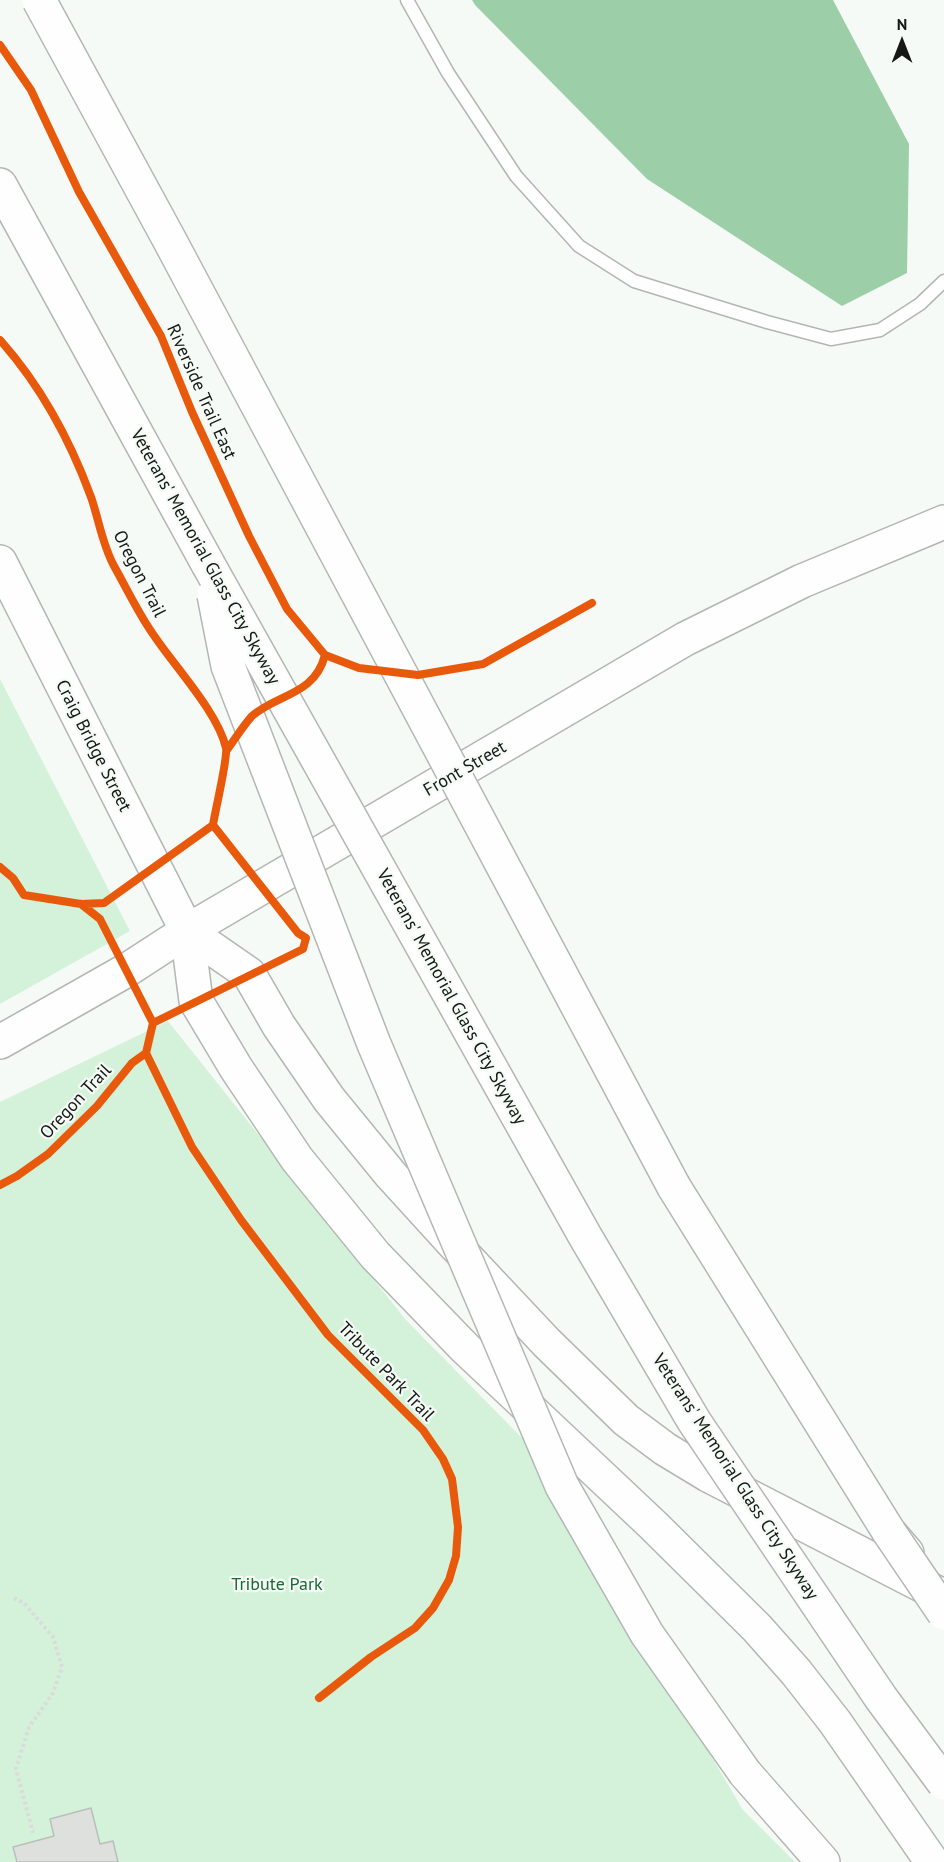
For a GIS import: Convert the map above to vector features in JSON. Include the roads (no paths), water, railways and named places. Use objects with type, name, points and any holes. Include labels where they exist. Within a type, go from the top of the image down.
[{"type":"main road","points":[[39,0],[674,1186],[889,1532],[944,1612]]},
{"type":"main road","name":"Veterans' Memorial Glass City Skyway","points":[[0,185],[208,564],[585,1236],[694,1421],[882,1698],[944,1783]]},
{"type":"main road","name":"Front Street","points":[[0,1042],[127,970],[187,930],[685,639],[802,581],[944,522]]},
{"type":"main road","name":"Craig Bridge Street","points":[[0,562],[187,930]]},
{"type":"main road","points":[[208,564],[228,666],[374,1044],[562,1486],[646,1634],[745,1773],[823,1862]]},
{"type":"main road","points":[[187,930],[249,974],[279,1026],[329,1100],[391,1175],[547,1343],[626,1420],[665,1449],[708,1475],[944,1595]]},
{"type":"main road","points":[[187,930],[196,1002],[236,1068],[297,1159],[375,1255],[465,1348],[661,1533],[757,1628],[796,1672],[835,1722],[932,1862]]},
{"type":"main road","points":[[889,1532],[944,1595]]},
{"type":"lane","points":[[407,0],[448,73],[516,176],[579,246],[634,281],[831,339],[880,330],[920,304],[944,281]]},
{"type":"park label","name":"Tribute Park","points":[[277,1585]]}]
